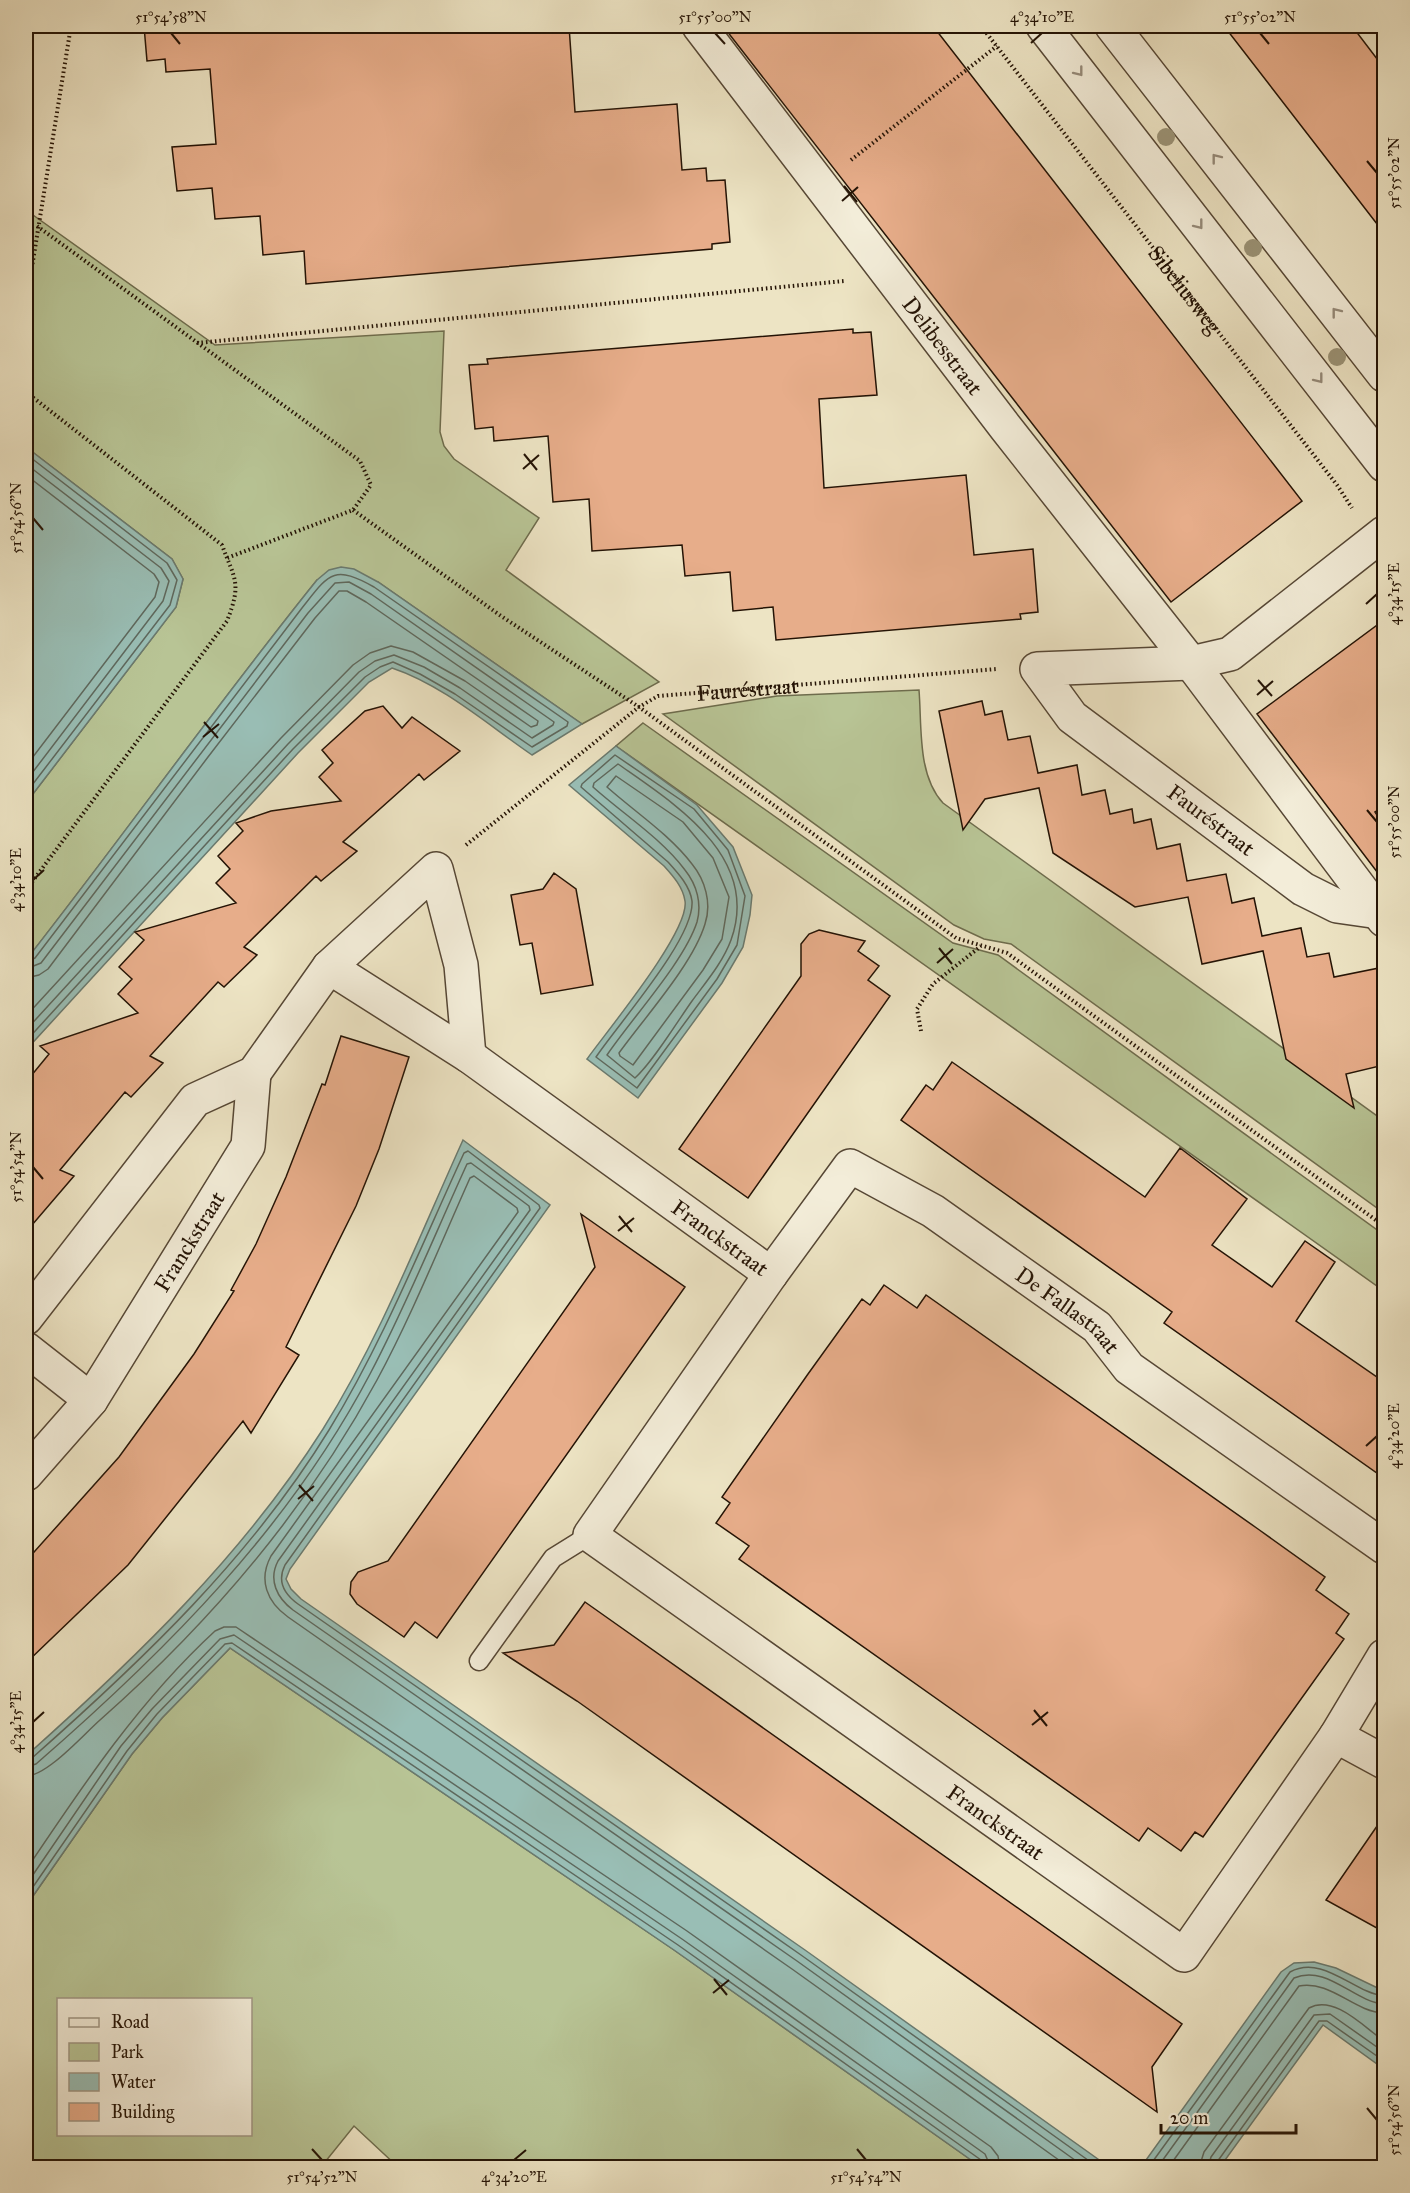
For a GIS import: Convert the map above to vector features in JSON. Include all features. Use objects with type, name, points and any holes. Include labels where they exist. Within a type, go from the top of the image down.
[{"type":"street","name":"Delibesstraat","points":[[699,26],[877,260],[1191,663]]},
{"type":"street","points":[[1043,26],[1384,465]]},
{"type":"street","points":[[1112,26],[1384,375]]},
{"type":"street","points":[[1036,669],[1191,663],[1230,654],[1379,537]]},
{"type":"street","name":"Fauréstraat","points":[[1191,663],[1382,916]]},
{"type":"street","name":"Fauréstraat","points":[[1036,669],[1072,717],[1303,889],[1337,906],[1382,916]]},
{"type":"street","points":[[26,1318],[195,1100],[254,1073],[329,967],[436,869],[461,965],[469,1056]]},
{"type":"street","name":"Franckstraat","points":[[329,967],[469,1056],[771,1274],[590,1535],[1184,1955],[1336,1736],[1384,1656]]},
{"type":"street","name":"Franckstraat","points":[[26,1474],[92,1400],[248,1146],[254,1073]]},
{"type":"street","name":"De Fallastraat","points":[[771,1274],[850,1166],[933,1211],[1097,1327],[1129,1368],[1384,1546]]},
{"type":"street","points":[[26,1349],[92,1400]]},
{"type":"street","points":[[1336,1736],[1384,1762]]},
{"type":"lane","name":"Franckstraat","points":[[479,1661],[553,1558],[590,1535]]},
{"type":"path","points":[[26,304],[71,26]]},
{"type":"path","name":"Sibeliusweg","points":[[981,26],[1379,537]]},
{"type":"path","points":[[820,184],[997,46]]},
{"type":"path","points":[[37,226],[360,461],[371,485],[353,510],[227,558]]},
{"type":"path","points":[[197,342],[849,280],[877,260]]},
{"type":"path","points":[[26,392],[222,545],[236,578],[236,598],[227,621],[26,890]]},
{"type":"path","points":[[353,510],[501,616],[639,707],[956,938],[1007,953],[1384,1226]]},
{"type":"path","name":"Fauréstraat","points":[[500,817],[639,707],[658,696],[986,669],[1036,669]]},
{"type":"path","points":[[921,1032],[916,1009],[933,984],[982,945]]},
{"type":"green space","points":[[26,210],[215,345],[444,331],[440,432],[444,446],[454,459],[539,518],[506,570],[659,682],[582,724],[378,582],[317,580],[30,955],[26,956],[26,803],[176,607],[183,579],[172,559],[26,447]]},
{"type":"green space","points":[[919,690],[922,750],[929,779],[943,803],[1384,1121],[1384,1213],[1011,944],[984,939],[954,925],[663,714],[777,696]]},
{"type":"green space","points":[[643,723],[953,943],[998,955],[1384,1235],[1384,1291],[616,746]]},
{"type":"green space","points":[[230,1648],[674,1950],[981,2167],[398,2167],[354,2126],[321,2167],[26,2168],[26,1906],[132,1754],[162,1718]]},
{"type":"water","points":[[26,447],[172,559],[183,579],[176,607],[26,803]]},
{"type":"water","points":[[341,567],[354,569],[378,582],[582,724],[532,755],[447,695],[411,675],[392,668],[369,682],[298,753],[26,1050],[26,956],[30,955],[317,580],[329,570]]},
{"type":"water","points":[[616,746],[697,805],[733,847],[752,895],[743,947],[722,983],[638,1098],[587,1059],[661,957],[675,934],[683,915],[685,901],[680,886],[664,866],[569,785]]},
{"type":"water","points":[[463,1140],[550,1205],[290,1569],[286,1579],[291,1589],[301,1599],[805,1950],[1109,2167],[981,2167],[674,1950],[230,1648],[162,1718],[132,1754],[26,1906],[26,1756],[108,1681],[186,1603],[223,1562],[292,1475],[323,1429],[363,1359],[398,1287]]},
{"type":"water","points":[[1314,1962],[1336,1968],[1384,1991],[1384,2069],[1323,2025],[1220,2167],[1141,2167],[1281,1972],[1294,1963]]},
{"type":"building","points":[[144,26],[569,26],[575,112],[677,104],[682,170],[706,168],[707,181],[725,180],[730,242],[712,244],[712,249],[306,284],[304,251],[263,255],[260,216],[215,219],[212,188],[177,191],[172,147],[216,144],[210,69],[166,72],[165,59],[147,61]]},
{"type":"building","points":[[723,26],[933,26],[1302,501],[1171,602]]},
{"type":"building","points":[[1224,26],[1352,26],[1384,68],[1384,233]]},
{"type":"building","points":[[853,329],[853,333],[871,332],[877,395],[819,399],[824,488],[966,475],[974,555],[1033,549],[1038,612],[1020,614],[1021,619],[776,640],[773,607],[733,611],[730,572],[685,576],[682,545],[592,551],[589,499],[553,502],[548,436],[494,441],[493,427],[475,429],[469,365],[488,364],[487,359]]},
{"type":"building","points":[[1384,620],[1384,806],[1375,812],[1384,826],[1384,881],[1257,714]]},
{"type":"building","points":[[982,701],[985,715],[1002,711],[1008,740],[1030,736],[1038,773],[1077,765],[1082,795],[1105,790],[1110,814],[1132,809],[1134,823],[1151,819],[1157,849],[1180,844],[1187,881],[1226,874],[1232,903],[1254,898],[1262,936],[1301,928],[1307,957],[1329,953],[1334,977],[1384,967],[1384,1065],[1346,1074],[1354,1108],[1286,1059],[1263,951],[1202,964],[1188,897],[1135,907],[1053,853],[1039,788],[985,799],[963,830],[939,711]]},
{"type":"building","points":[[383,706],[402,728],[412,717],[460,751],[424,780],[419,774],[343,842],[357,851],[321,881],[316,876],[244,947],[257,955],[224,987],[218,982],[150,1056],[163,1063],[131,1097],[125,1092],[60,1170],[74,1176],[26,1232],[26,1082],[49,1054],[40,1046],[138,1013],[118,994],[132,979],[119,967],[144,940],[135,932],[236,903],[216,883],[230,869],[218,856],[243,831],[236,823],[271,811],[341,801],[319,777],[333,763],[322,750],[365,711]]},
{"type":"building","points":[[554,873],[576,889],[593,985],[541,994],[532,943],[520,945],[511,895],[543,889]]},
{"type":"building","points":[[819,930],[865,941],[858,951],[879,966],[868,980],[890,996],[748,1198],[679,1149],[801,976],[801,944],[809,934]]},
{"type":"building","points":[[341,1036],[409,1057],[379,1149],[356,1206],[286,1347],[299,1355],[251,1433],[243,1421],[128,1565],[26,1663],[26,1561],[119,1457],[194,1354],[234,1291],[231,1290],[256,1244],[286,1177],[322,1084],[325,1085]]},
{"type":"building","points":[[952,1062],[1145,1197],[1180,1148],[1247,1199],[1212,1245],[1272,1287],[1305,1241],[1335,1262],[1296,1321],[1384,1382],[1384,1478],[1164,1323],[1172,1312],[901,1120],[926,1085],[933,1090]]},
{"type":"building","points":[[581,1214],[685,1287],[437,1638],[415,1622],[404,1637],[357,1604],[350,1594],[351,1582],[358,1572],[388,1561],[595,1267]]},
{"type":"building","points":[[884,1285],[917,1308],[926,1295],[1258,1529],[1325,1577],[1316,1590],[1349,1614],[1336,1633],[1344,1639],[1203,1837],[1195,1832],[1181,1851],[1148,1828],[1139,1841],[1005,1747],[739,1559],[749,1546],[716,1523],[730,1503],[722,1497],[808,1374],[862,1299],[870,1305]]},
{"type":"building","points":[[585,1602],[1182,2024],[1152,2067],[1157,2112],[577,1701],[503,1653],[554,1645]]},
{"type":"building","points":[[1384,1816],[1384,1932],[1326,1900]]}]
